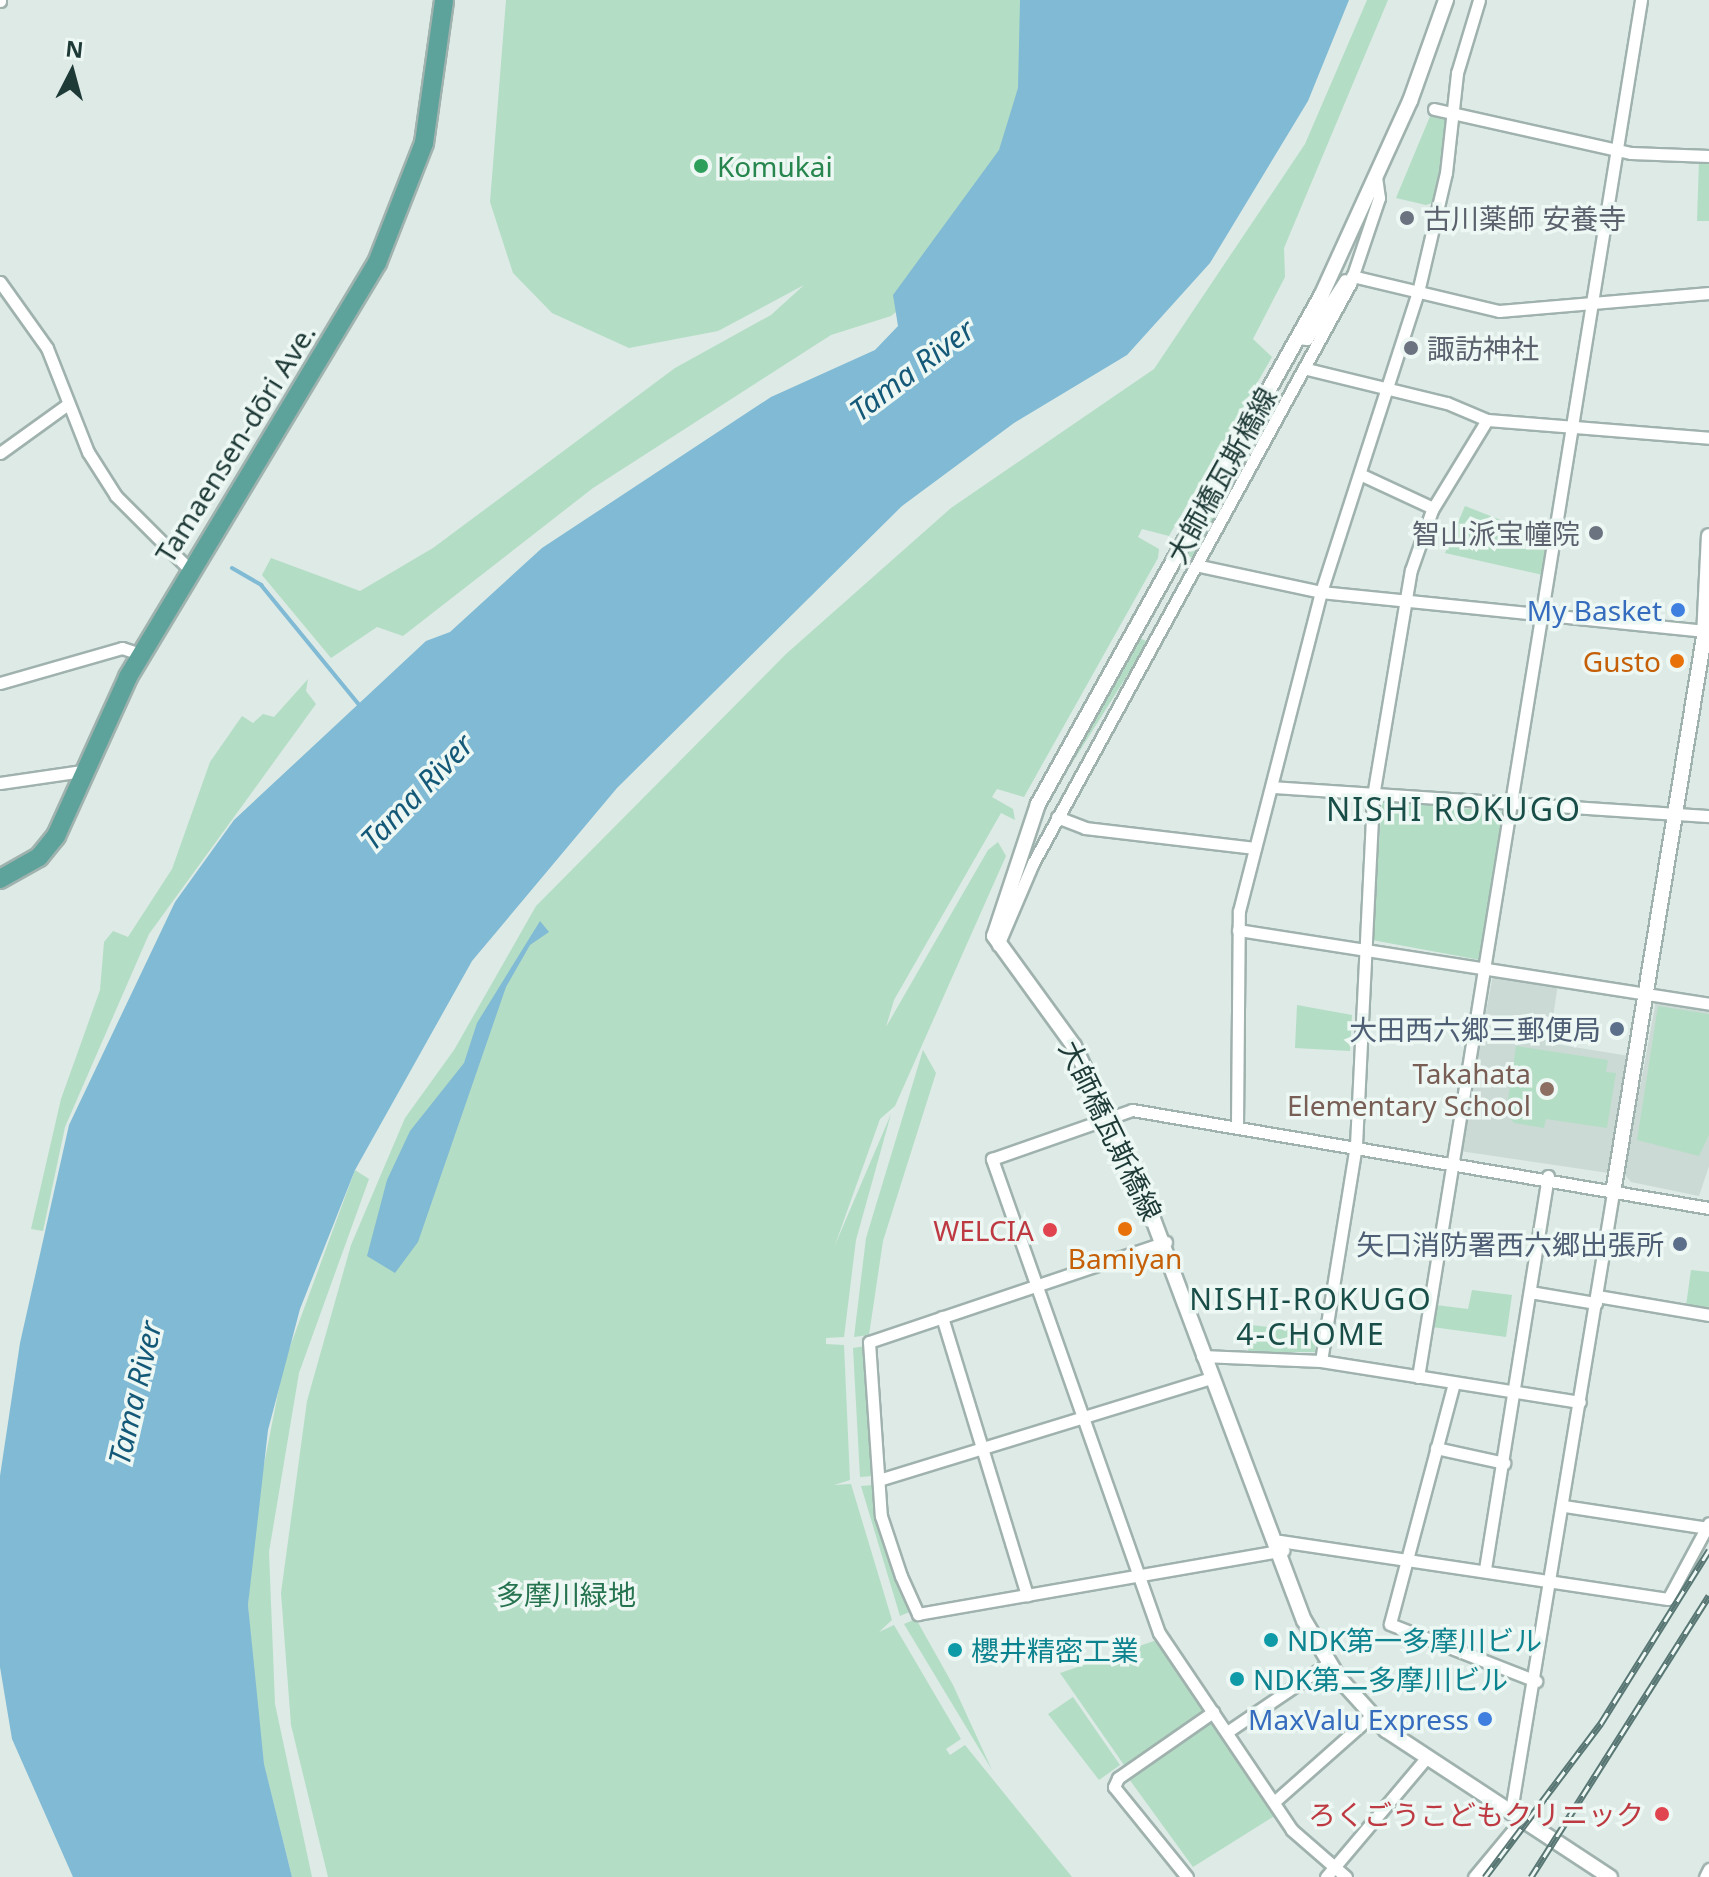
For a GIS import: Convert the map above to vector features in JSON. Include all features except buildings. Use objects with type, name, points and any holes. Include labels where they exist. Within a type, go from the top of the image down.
[{"type":"main road","name":"Tamaensen-dōri Ave.","points":[[0,879],[54,840],[82,771],[141,654],[393,229],[432,108],[444,0]]},
{"type":"street","name":"大師橋瓦斯橋線","points":[[1446,0],[1376,177],[1297,338],[1038,804],[999,910],[998,945],[1074,1046],[1166,1242],[1210,1378],[1282,1545],[1304,1620],[1329,1663],[1370,1717],[1604,1875]]},
{"type":"street","points":[[1237,1126],[1238,930],[1255,848],[1321,592],[1362,475],[1418,292],[1479,0]]},
{"type":"street","points":[[1418,1377],[1641,0]]},
{"type":"street","points":[[1434,109],[1617,151],[1709,156]]},
{"type":"street","points":[[998,945],[1057,817],[1200,566],[1307,369],[1352,276],[1379,198],[1376,177]]},
{"type":"street","points":[[1352,276],[1499,311],[1709,293]]},
{"type":"street","points":[[1297,338],[1307,339],[1352,276]]},
{"type":"street","points":[[0,282],[47,348],[68,404],[116,496],[189,569]]},
{"type":"street","points":[[1307,369],[1487,420],[1709,438]]},
{"type":"street","points":[[0,453],[68,404]]},
{"type":"street","points":[[1321,1361],[1356,1145],[1373,796],[1417,539],[1487,420]]},
{"type":"street","points":[[1362,475],[1433,508]]},
{"type":"street","points":[[1511,1811],[1536,1681],[1705,631],[1709,536]]},
{"type":"street","points":[[1200,566],[1321,592],[1705,631]]},
{"type":"street","points":[[0,683],[122,648],[141,654]]},
{"type":"street","points":[[0,783],[82,771]]},
{"type":"street","points":[[1272,787],[1709,816]]},
{"type":"street","points":[[1057,817],[1085,828],[1255,848]]},
{"type":"street","points":[[1238,930],[1709,1004]]},
{"type":"street","points":[[1346,1877],[1274,1802],[1159,1633],[992,1159],[1132,1110],[1708,1204]]},
{"type":"street","points":[[1485,1569],[1548,1176]]},
{"type":"street","points":[[1166,1242],[869,1342],[885,1529],[918,1614],[1282,1545],[1406,1556],[1668,1599],[1708,1526],[1564,1506]]},
{"type":"street","points":[[1530,1292],[1709,1315]]},
{"type":"street","points":[[942,1317],[1027,1595]]},
{"type":"street","points":[[1202,1356],[1321,1361],[1580,1402]]},
{"type":"street","points":[[879,1480],[1210,1378]]},
{"type":"street","points":[[1454,1383],[1390,1624],[1536,1681]]},
{"type":"street","points":[[1436,1448],[1504,1463]]},
{"type":"street","points":[[1695,1551],[1709,1558]]},
{"type":"street","points":[[1227,1732],[1329,1663]]},
{"type":"street","points":[[1187,1877],[1114,1787],[1118,1778],[1213,1712]]},
{"type":"street","points":[[1274,1802],[1370,1717]]},
{"type":"street","points":[[1326,1877],[1427,1757]]},
{"type":"street","points":[[1474,1877],[1514,1829]]},
{"type":"street","points":[[1705,1877],[1709,1869]]},
{"type":"shaded area","name":"Takahata Elementary School","points":[[1493,975],[1558,984],[1549,1043],[1629,1056],[1609,1173],[1460,1151]]},
{"type":"shaded area","points":[[1656,1001],[1709,1009],[1709,1166],[1699,1196],[1631,1182],[1624,1174]]},
{"type":"green space","name":"Komukai","points":[[506,0],[1132,0],[968,255],[891,316],[831,335],[593,488],[403,636],[377,627],[331,658],[262,575],[271,558],[360,591],[433,548],[675,368],[771,315],[804,285],[718,331],[629,348],[552,313],[513,273],[490,202]]},
{"type":"green space","name":"多摩川緑地","points":[[1367,0],[1388,0],[1284,248],[1285,277],[1253,339],[1272,357],[1169,536],[1142,529],[1138,537],[1159,549],[1158,558],[1024,797],[997,789],[992,797],[1013,809],[1015,820],[1001,813],[894,1000],[886,1027],[988,850],[998,842],[1006,856],[895,1106],[880,1119],[835,1245],[891,1114],[856,1240],[844,1337],[826,1338],[826,1344],[844,1345],[850,1480],[834,1485],[851,1484],[892,1620],[879,1632],[894,1625],[961,1739],[946,1749],[950,1755],[965,1745],[1072,1877],[328,1877],[291,1725],[281,1593],[307,1401],[351,1245],[405,1118],[454,1050],[536,906],[786,654],[951,508],[1154,369],[1305,144]]},
{"type":"green space","points":[[1431,114],[1448,118],[1435,202],[1426,205],[1396,198]]},
{"type":"green space","points":[[1699,161],[1709,161],[1709,221],[1697,221]]},
{"type":"green space","points":[[1239,463],[1246,467],[1194,559],[1187,555]]},
{"type":"green space","points":[[1465,506],[1549,539],[1543,575],[1445,553]]},
{"type":"green space","points":[[1140,638],[1148,642],[1064,776],[1064,774]]},
{"type":"green space","points":[[308,679],[306,691],[316,704],[149,934],[65,1127],[43,1231],[31,1229],[61,1099],[100,990],[104,942],[113,931],[128,937],[172,869],[210,762],[242,716],[253,723],[263,714],[274,717]]},
{"type":"green space","points":[[1382,801],[1505,812],[1480,960],[1372,940]]},
{"type":"green space","points":[[1297,1005],[1352,1015],[1350,1051],[1295,1048]]},
{"type":"green space","points":[[1658,1006],[1709,1014],[1709,1135],[1699,1156],[1637,1140]]},
{"type":"green space","points":[[1516,1046],[1608,1060],[1606,1072],[1616,1073],[1607,1128],[1546,1119],[1544,1128],[1514,1123],[1506,1113]]},
{"type":"green space","points":[[923,1050],[936,1073],[883,1241],[869,1335],[854,1337],[866,1238]]},
{"type":"green space","points":[[355,1170],[369,1179],[299,1373],[269,1552],[275,1704],[312,1877],[292,1877],[264,1765],[255,1687],[248,1606],[256,1505],[284,1363]]},
{"type":"green space","points":[[1691,1270],[1709,1272],[1709,1309],[1686,1306]]},
{"type":"green space","points":[[1472,1290],[1512,1295],[1506,1337],[1432,1327],[1436,1305],[1468,1309]]},
{"type":"green space","points":[[1252,1325],[1317,1333],[1315,1352],[1248,1352]]},
{"type":"green space","points":[[865,1346],[873,1476],[860,1477],[853,1348]]},
{"type":"green space","points":[[874,1485],[883,1542],[912,1611],[900,1616],[861,1486]]},
{"type":"green space","points":[[916,1619],[953,1685],[992,1770],[904,1624]]},
{"type":"green space","points":[[1157,1640],[1207,1710],[1124,1765],[1060,1673]]},
{"type":"green space","points":[[1073,1697],[1120,1765],[1099,1780],[1048,1714]]},
{"type":"green space","points":[[1213,1721],[1276,1815],[1193,1867],[1129,1779]]},
{"type":"water","name":"Tama River","points":[[1020,0],[1349,0],[1308,101],[1210,263],[1127,355],[1014,423],[902,506],[617,788],[472,961],[355,1170],[300,1309],[268,1430],[248,1605],[264,1764],[292,1877],[73,1877],[12,1739],[0,1667],[0,1476],[20,1343],[69,1125],[175,902],[234,820],[426,641],[450,632],[542,548],[771,397],[875,350],[898,326],[893,295],[999,150],[1018,88]]},
{"type":"water","points":[[540,921],[549,932],[530,945],[506,987],[418,1242],[395,1273],[367,1256],[387,1180],[410,1131],[464,1063],[477,1023]]},
{"type":"waterway","points":[[232,568],[261,585],[360,706]]},
{"type":"railway","points":[[1485,1877],[1601,1723],[1709,1550]]},
{"type":"railway","points":[[1531,1877],[1709,1595]]},
{"type":"place","name":"Komukai","points":[[701,166]]},
{"type":"place","name":"古川薬師 安養寺","points":[[1407,218]]},
{"type":"place","name":"諏訪神社","points":[[1411,348]]},
{"type":"place","name":"智山派宝幢院","points":[[1596,533]]},
{"type":"place","name":"My Basket","points":[[1678,610]]},
{"type":"place","name":"Gusto","points":[[1677,661]]},
{"type":"place","name":"大田西六郷三郵便局","points":[[1617,1029]]},
{"type":"place","name":"Takahata Elementary School","points":[[1547,1089]]},
{"type":"place","name":"Bamiyan","points":[[1125,1229]]},
{"type":"place","name":"WELCIA","points":[[1050,1230]]},
{"type":"place","name":"矢口消防署西六郷出張所","points":[[1680,1244]]},
{"type":"place","name":"NDK第一多摩川ビル","points":[[1271,1640]]},
{"type":"place","name":"櫻井精密工業","points":[[955,1650]]},
{"type":"place","name":"NDK第二多摩川ビル","points":[[1237,1679]]},
{"type":"place","name":"MaxValu Express","points":[[1485,1719]]},
{"type":"place","name":"ろくごうこどもクリニック","points":[[1662,1814]]},
{"type":"district","name":"NISHI ROKUGO","points":[[1454,809]]},
{"type":"district","name":"NISHI-ROKUGO 4-CHOME","points":[[1311,1316]]}]
